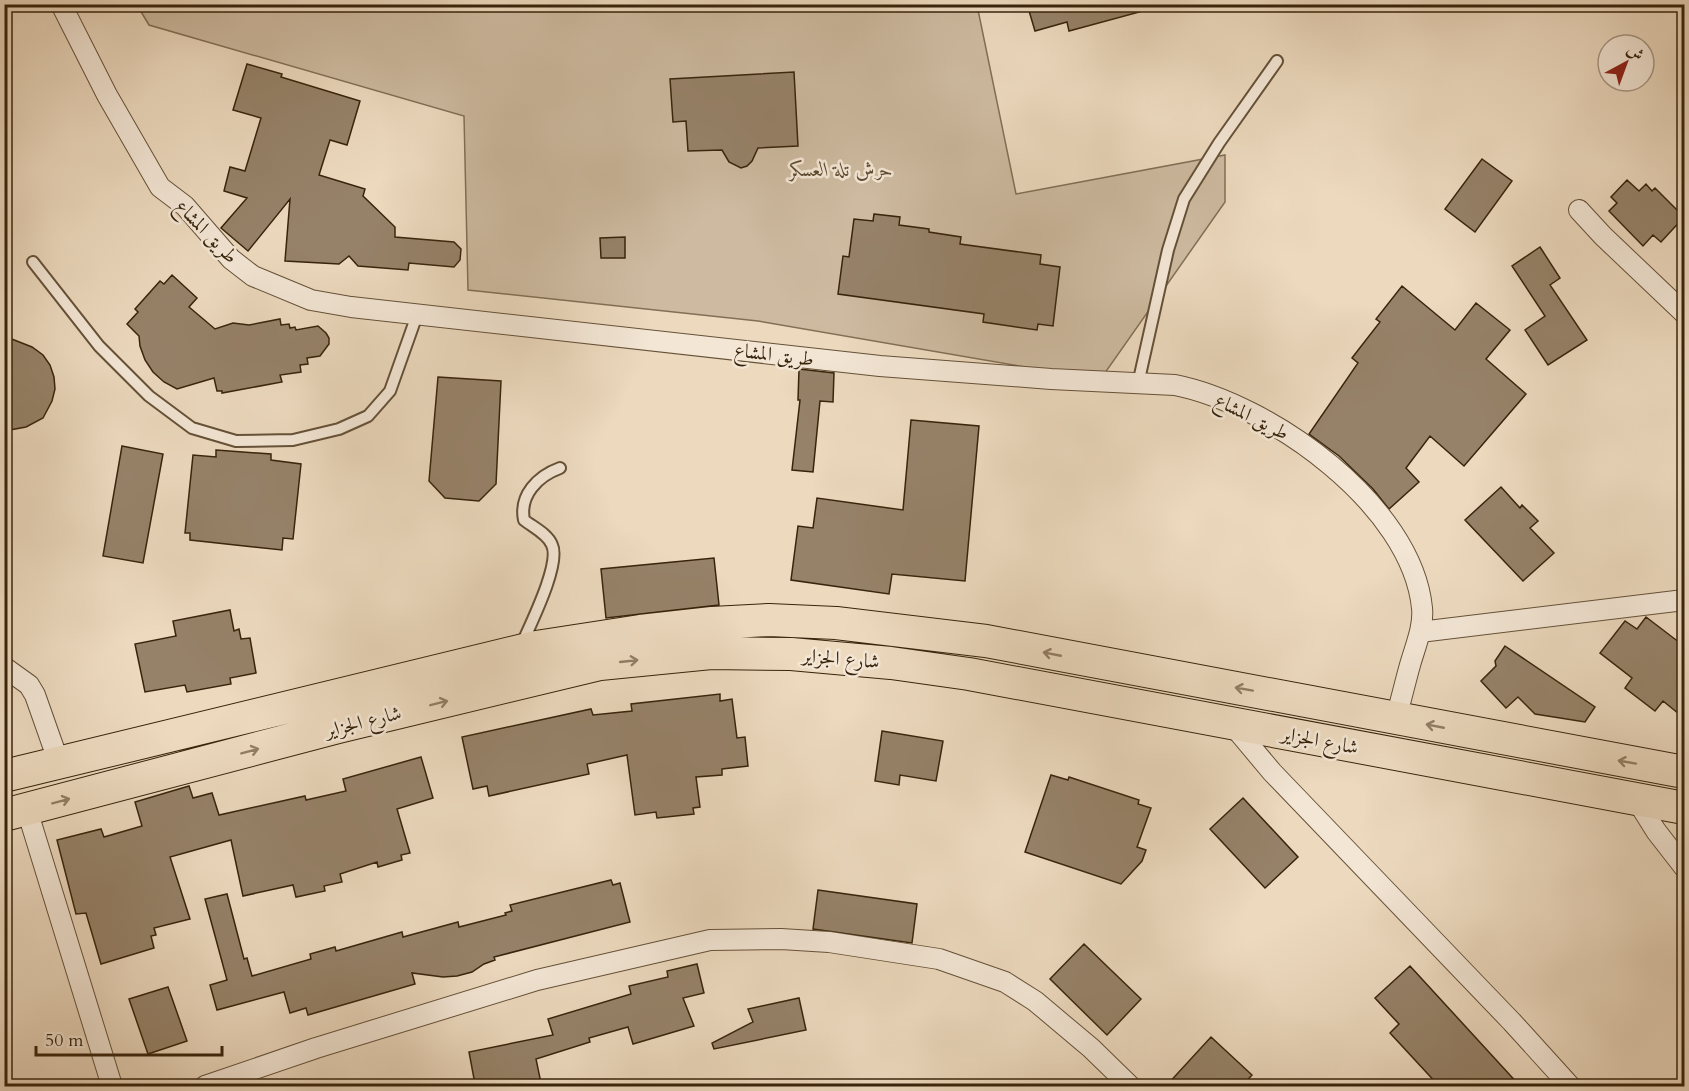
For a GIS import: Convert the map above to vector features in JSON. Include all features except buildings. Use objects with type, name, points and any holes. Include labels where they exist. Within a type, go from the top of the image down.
[{"type":"main road","name":"شارع الجزاير","points":[[4,776],[519,651],[582,639],[712,623],[769,620],[836,622],[986,641],[1684,772]]},
{"type":"main road","name":"شارع الجزاير","points":[[16,812],[338,727],[600,664],[711,653],[791,654],[891,663],[980,676],[1684,808]]},
{"type":"street","name":"طريق المشاع","points":[[61,4],[107,95],[160,187],[185,206],[231,259],[253,276],[281,290],[311,300],[351,307],[880,366],[1175,385],[1216,396],[1278,429],[1326,460],[1363,494],[1396,537],[1416,579],[1422,609],[1420,632],[1396,718]]},
{"type":"street","points":[[1580,210],[1603,236],[1684,313]]},
{"type":"street","points":[[1420,632],[1684,600]]},
{"type":"street","points":[[4,667],[29,685],[35,695],[59,763]]},
{"type":"street","points":[[1231,723],[1272,772],[1512,1022],[1570,1086]]},
{"type":"street","points":[[1636,799],[1656,831],[1684,867]]},
{"type":"street","points":[[16,812],[112,1086]]},
{"type":"street","points":[[205,1086],[316,1048],[537,980],[710,940],[781,939],[840,943],[939,959],[1005,982],[1043,1008],[1091,1048],[1130,1086]]},
{"type":"lane","points":[[1138,384],[1168,250],[1184,199],[1219,143],[1277,61]]},
{"type":"lane","points":[[33,262],[99,346],[149,396],[192,428],[236,441],[293,440],[339,429],[368,416],[390,391],[417,315]]},
{"type":"lane","points":[[519,651],[551,572],[555,555],[552,543],[524,520],[523,514],[529,492],[536,481],[560,468]]},
{"type":"green space","name":"حرش تلة العسكر","points":[[137,5],[977,5],[1016,194],[1225,155],[1225,202],[1100,380],[758,321],[468,290],[464,116],[149,25]]}]
